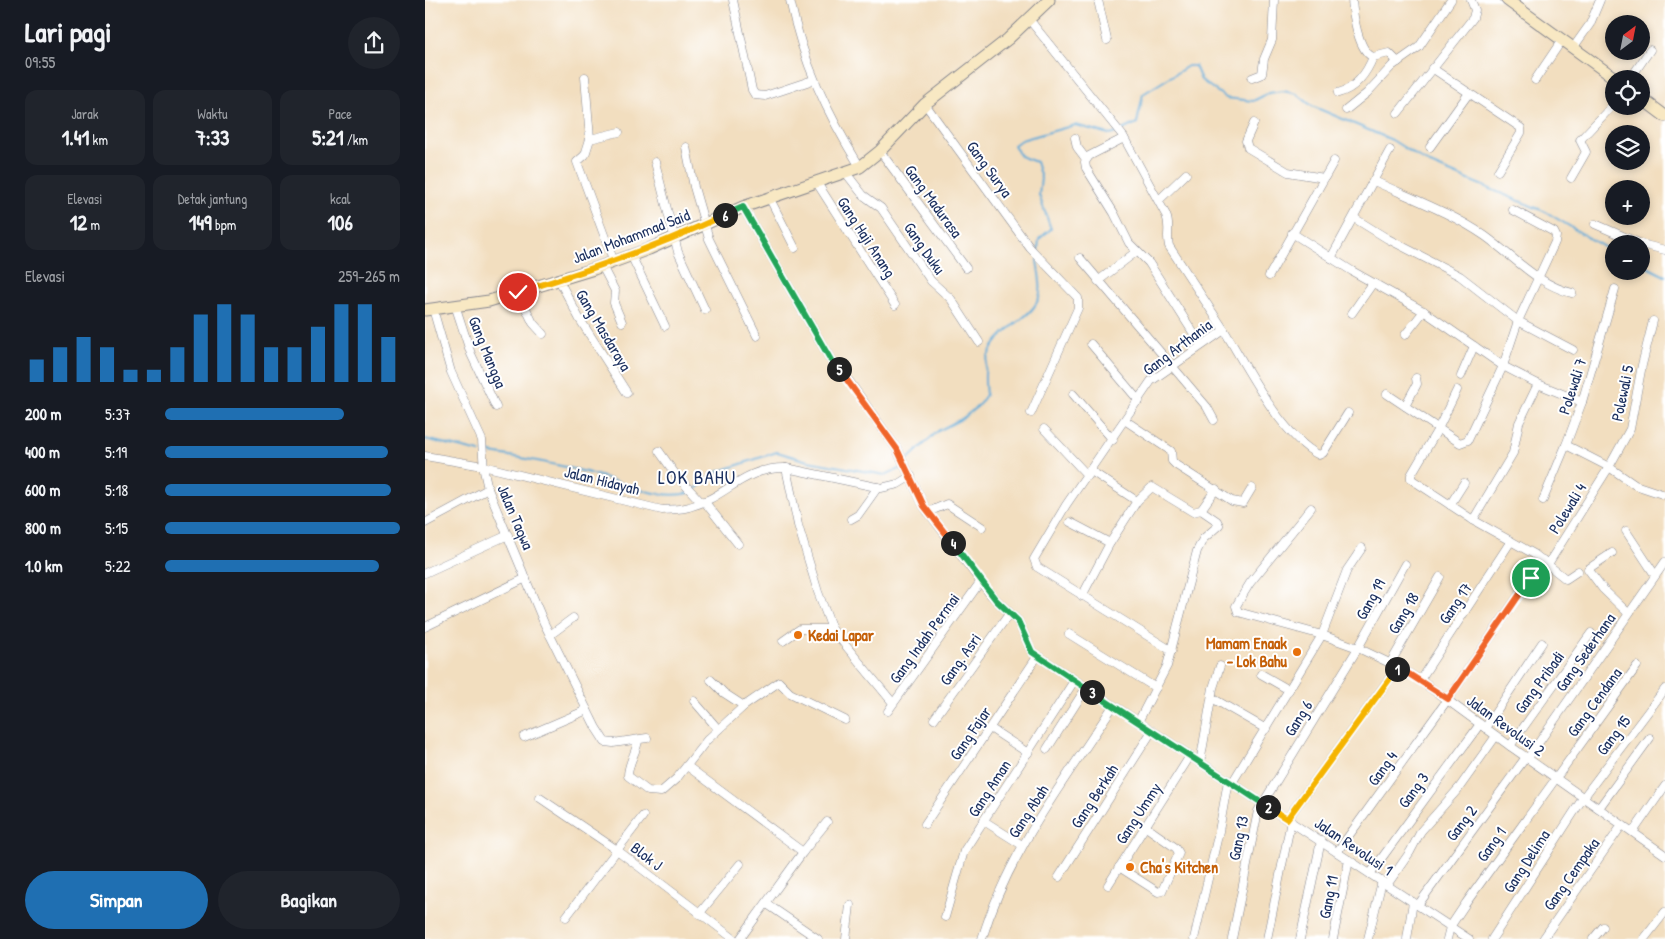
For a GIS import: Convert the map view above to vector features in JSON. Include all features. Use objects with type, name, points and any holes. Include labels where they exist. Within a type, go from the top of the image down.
[{"type":"street","points":[[733,0],[752,90],[755,95],[765,96],[813,80]]},
{"type":"street","points":[[790,0],[813,80],[837,128],[860,167]]},
{"type":"street","name":"Jalan Mohammad Said","points":[[429,310],[456,308],[489,302],[602,266],[674,238],[743,207],[860,167],[880,151],[925,104],[1008,39],[1049,0]]},
{"type":"street","points":[[1098,0],[1107,40]]},
{"type":"street","points":[[1252,78],[1262,74],[1264,59],[1272,40],[1274,0]]},
{"type":"street","points":[[1352,0],[1359,36],[1367,53],[1373,57]]},
{"type":"street","points":[[1346,110],[1359,101],[1383,74],[1419,48],[1451,0]]},
{"type":"street","points":[[1507,0],[1605,71]]},
{"type":"street","points":[[1573,48],[1594,16],[1600,0]]},
{"type":"street","points":[[1398,113],[1473,18],[1473,1]]},
{"type":"street","name":"Gang Arthania","points":[[1028,18],[1124,137],[1169,222],[1167,239],[1169,246],[1224,330],[1171,365],[1151,381],[1113,440],[1066,505],[1034,559],[1037,567],[1172,651]]},
{"type":"street","points":[[1535,80],[1562,40]]},
{"type":"street","points":[[1338,93],[1349,88],[1362,76],[1373,57],[1389,53],[1398,62]]},
{"type":"street","points":[[1433,68],[1522,131],[1498,171]]},
{"type":"street","points":[[585,77],[590,139],[585,155],[577,162],[614,262]]},
{"type":"street","points":[[1429,147],[1469,93]]},
{"type":"street","name":"Gang Surya","points":[[925,104],[1035,253],[1078,298],[1079,304],[1031,413]]},
{"type":"street","points":[[1650,105],[1665,116]]},
{"type":"street","points":[[1571,178],[1586,152],[1580,140],[1605,114]]},
{"type":"street","points":[[1254,123],[1246,141],[1248,148],[1288,172],[1324,178]]},
{"type":"street","points":[[590,139],[619,132]]},
{"type":"street","points":[[1086,160],[1124,137]]},
{"type":"street","points":[[1075,138],[1077,147],[1086,160],[1086,168],[1115,213],[1125,237],[1149,263],[1201,345]]},
{"type":"street","points":[[686,147],[704,225],[718,260],[757,336]]},
{"type":"street","points":[[1331,258],[1390,150]]},
{"type":"street","name":"Gang Madurasa","points":[[880,151],[966,268]]},
{"type":"street","points":[[1269,276],[1334,161]]},
{"type":"street","points":[[655,162],[678,252],[705,310]]},
{"type":"street","name":"Gang Duku","points":[[846,173],[863,195],[881,208],[931,281],[951,299],[979,342]]},
{"type":"street","points":[[1159,200],[1186,174]]},
{"type":"street","points":[[1374,181],[1468,226],[1538,277],[1559,290],[1572,293]]},
{"type":"street","name":"Gang Haji Anang","points":[[817,183],[895,305]]},
{"type":"street","points":[[770,199],[795,248]]},
{"type":"street","name":"Jalan Revolusi 1","points":[[743,207],[832,362],[842,371],[897,449],[910,474],[919,499],[981,581],[1009,614],[1018,621],[1026,643],[1037,657],[1469,939]]},
{"type":"street","points":[[1387,394],[1460,443],[1466,442],[1503,366],[1519,321],[1556,236],[1549,228],[1513,210]]},
{"type":"street","points":[[1354,218],[1388,239],[1460,276],[1519,321],[1573,350]]},
{"type":"street","points":[[1595,224],[1641,244],[1665,250]]},
{"type":"street","points":[[1292,233],[1331,258],[1423,311],[1503,366],[1538,384],[1583,402]]},
{"type":"street","points":[[1098,281],[1137,251]]},
{"type":"street","points":[[631,255],[665,326]]},
{"type":"street","points":[[1080,258],[1207,407],[1214,420]]},
{"type":"street","points":[[602,266],[615,290],[614,303],[622,322]]},
{"type":"street","name":"Gang Masdaraya","points":[[559,280],[584,326],[627,393]]},
{"type":"street","points":[[1353,314],[1373,283]]},
{"type":"street","name":"Polewali 7","points":[[1543,500],[1583,402],[1615,289]]},
{"type":"street","points":[[518,292],[533,323],[543,334]]},
{"type":"street","name":"Gang Mangga","points":[[456,308],[471,354],[496,407]]},
{"type":"street","name":"Jalan Taqwa","points":[[429,310],[451,372],[476,425],[483,446],[488,489],[550,635],[595,728],[605,742],[637,741]]},
{"type":"street","points":[[1405,335],[1423,311]]},
{"type":"street","name":"Polewali 5","points":[[1609,467],[1632,423],[1642,366],[1653,320]]},
{"type":"street","points":[[1224,330],[1276,414],[1310,449],[1319,455],[1323,453],[1349,414]]},
{"type":"street","points":[[1091,344],[1139,401]]},
{"type":"street","points":[[1461,376],[1474,346]]},
{"type":"street","points":[[1405,406],[1417,384],[1416,378]]},
{"type":"street","points":[[1473,520],[1513,453],[1519,423],[1538,384]]},
{"type":"street","points":[[1457,390],[1438,429],[1411,474],[1411,480],[1473,520],[1545,562],[1566,579],[1578,571]]},
{"type":"street","points":[[1073,394],[1113,440]]},
{"type":"street","points":[[1126,421],[1171,451],[1176,465],[1232,500],[1240,504],[1252,488]]},
{"type":"street","points":[[1044,429],[1089,473],[1137,501]]},
{"type":"street","points":[[1566,445],[1609,467],[1635,485],[1665,493]]},
{"type":"street","points":[[659,451],[676,475],[703,502],[738,544]]},
{"type":"street","name":"Jalan Hidayah","points":[[425,456],[484,462],[661,510],[689,508],[703,502],[750,474],[774,468],[787,468],[878,487],[898,484],[910,474]]},
{"type":"street","name":"Polewali 4","points":[[1448,699],[1545,562],[1609,467]]},
{"type":"street","points":[[787,468],[799,525],[818,592],[832,629],[893,704]]},
{"type":"street","points":[[1450,505],[1464,483]]},
{"type":"street","points":[[851,519],[858,515],[878,487]]},
{"type":"street","points":[[1082,596],[1110,543],[1137,501],[1152,487],[1193,512],[1201,510],[1216,489]]},
{"type":"street","points":[[425,523],[488,489]]},
{"type":"street","points":[[928,512],[947,504],[982,527]]},
{"type":"street","name":"Jalan Revolusi 2","points":[[1311,508],[1250,583],[1236,609],[1260,620],[1322,635],[1391,662],[1448,699],[1583,798],[1664,852]]},
{"type":"street","points":[[1138,722],[1156,688],[1172,651],[1197,551],[1203,539],[1219,525],[1217,521],[1201,510]]},
{"type":"street","points":[[1070,522],[1110,543]]},
{"type":"street","points":[[1627,531],[1655,575]]},
{"type":"street","points":[[425,573],[508,535]]},
{"type":"street","name":"Gang 17","points":[[1420,680],[1511,541]]},
{"type":"street","points":[[1193,939],[1230,782],[1248,758],[1322,635],[1347,570],[1356,554],[1362,548]]},
{"type":"street","points":[[1612,553],[1588,569],[1603,589],[1628,613]]},
{"type":"street","name":"Gang Sederhana","points":[[1527,758],[1665,562]]},
{"type":"street","name":"Gang 19","points":[[1358,648],[1405,564]]},
{"type":"street","name":"Gang 18","points":[[1391,662],[1440,576]]},
{"type":"street","points":[[425,627],[527,578]]},
{"type":"street","name":"Gang Indah Permai","points":[[888,711],[981,581]]},
{"type":"street","name":"Gang. Asri","points":[[935,719],[1009,614]]},
{"type":"street","points":[[550,635],[573,618]]},
{"type":"street","points":[[783,641],[800,629],[832,629]]},
{"type":"street","points":[[1069,634],[1156,688]]},
{"type":"street","name":"Gang Pribadi","points":[[1510,746],[1591,634]]},
{"type":"street","name":"Gang 3","points":[[1370,874],[1483,726],[1542,643]]},
{"type":"street","name":"Gang 6","points":[[1262,803],[1358,648]]},
{"type":"street","name":"Gang Fajar","points":[[925,824],[1037,657]]},
{"type":"street","points":[[1200,763],[1213,688],[1220,666]]},
{"type":"street","name":"Gang Cendana","points":[[1556,778],[1637,666]]},
{"type":"street","points":[[1267,939],[1289,820],[1398,667]]},
{"type":"street","points":[[1261,674],[1289,690]]},
{"type":"street","points":[[711,680],[724,693],[744,706]]},
{"type":"street","name":"Gang Aman","points":[[945,917],[964,852],[1074,681]]},
{"type":"street","points":[[647,738],[637,741],[636,750],[628,767],[628,776],[648,791],[661,792],[670,786],[719,729],[736,716],[744,706],[779,682],[790,693],[845,720]]},
{"type":"street","points":[[1047,749],[1086,688]]},
{"type":"street","name":"Gang 15","points":[[1583,798],[1665,689]]},
{"type":"street","points":[[1212,698],[1266,729]]},
{"type":"street","name":"Gang 4","points":[[1337,852],[1448,699]]},
{"type":"street","points":[[694,700],[719,729]]},
{"type":"street","name":"Gang Abah","points":[[982,939],[1005,878],[1022,845],[1113,706]]},
{"type":"street","points":[[524,737],[587,710]]},
{"type":"street","points":[[990,728],[1028,753]]},
{"type":"street","name":"Gang Berkah","points":[[1059,877],[1152,731]]},
{"type":"street","points":[[1368,939],[1384,883],[1411,852],[1421,830],[1459,788],[1496,736]]},
{"type":"street","points":[[1599,808],[1650,738]]},
{"type":"street","name":"Gang Ummy","points":[[1108,885],[1190,756]]},
{"type":"street","name":"Gang 2","points":[[1416,904],[1527,758]]},
{"type":"street","points":[[687,766],[803,852]]},
{"type":"street","name":"Gang 1","points":[[1450,927],[1556,778]]},
{"type":"street","points":[[1633,832],[1665,786]]},
{"type":"street","name":"Blok J","points":[[540,798],[617,850],[734,939]]},
{"type":"street","name":"Gang Delima","points":[[1492,939],[1583,798]]},
{"type":"street","name":"Gang 13","points":[[1232,939],[1255,823],[1262,803]]},
{"type":"street","points":[[566,917],[643,816]]},
{"type":"street","points":[[984,821],[1022,845]]},
{"type":"street","points":[[740,939],[827,822]]},
{"type":"street","name":"Gang Cempaka","points":[[1543,939],[1622,825]]},
{"type":"street","points":[[1119,867],[1158,892],[1162,891],[1179,853],[1176,848],[1146,827]]},
{"type":"street","points":[[1299,939],[1321,841]]},
{"type":"street","name":"Gang 11","points":[[1333,939],[1349,860]]},
{"type":"street","points":[[699,914],[740,864]]},
{"type":"street","points":[[767,904],[804,936],[818,939]]},
{"type":"street","points":[[1407,939],[1416,904]]},
{"type":"street","points":[[846,939],[850,905]]},
{"type":"street","points":[[1644,939],[1665,912]]},
{"type":"street","points":[[1447,939],[1450,927]]},
{"type":"street","points":[[1593,939],[1603,928]]},
{"type":"waterway","points":[[1122,130],[1137,123],[1143,94],[1188,66],[1195,66],[1201,80],[1226,98],[1253,101],[1269,93],[1283,91],[1297,94],[1312,106],[1392,140],[1430,164],[1546,212],[1605,248]]},
{"type":"waterway","points":[[1038,252],[1039,239],[1051,229],[1039,195],[1041,178],[1036,162],[1020,156],[1014,145],[1021,140],[1075,125],[1109,134],[1118,132]]},
{"type":"waterway","points":[[906,461],[938,431],[963,418],[978,406],[986,395],[986,363],[992,347],[1030,311],[1039,298],[1040,287],[1037,259]]},
{"type":"waterway","points":[[1650,268],[1665,276]]},
{"type":"waterway","points":[[425,439],[480,452]]},
{"type":"waterway","points":[[484,452],[535,460],[573,469],[650,492],[676,495],[689,493]]},
{"type":"waterway","points":[[693,491],[717,472],[777,452],[808,461],[885,475],[899,469],[902,464]]},
{"type":"place","name":"Kedai Lapar","points":[[798,635]]},
{"type":"place","name":"Mamam Enaak - Lok Bahu","points":[[1297,652]]},
{"type":"place","name":"Cha's Kitchen","points":[[1130,867]]},
{"type":"district","name":"LOK BAHU","points":[[697,477]]},
{"type":"route","points":[[518,292],[594,269],[649,249],[743,207],[832,362],[842,371],[897,449],[909,471],[919,499],[1001,607],[1018,621],[1026,643],[1032,652],[1287,819],[1398,667],[1448,699],[1531,578]]}]
